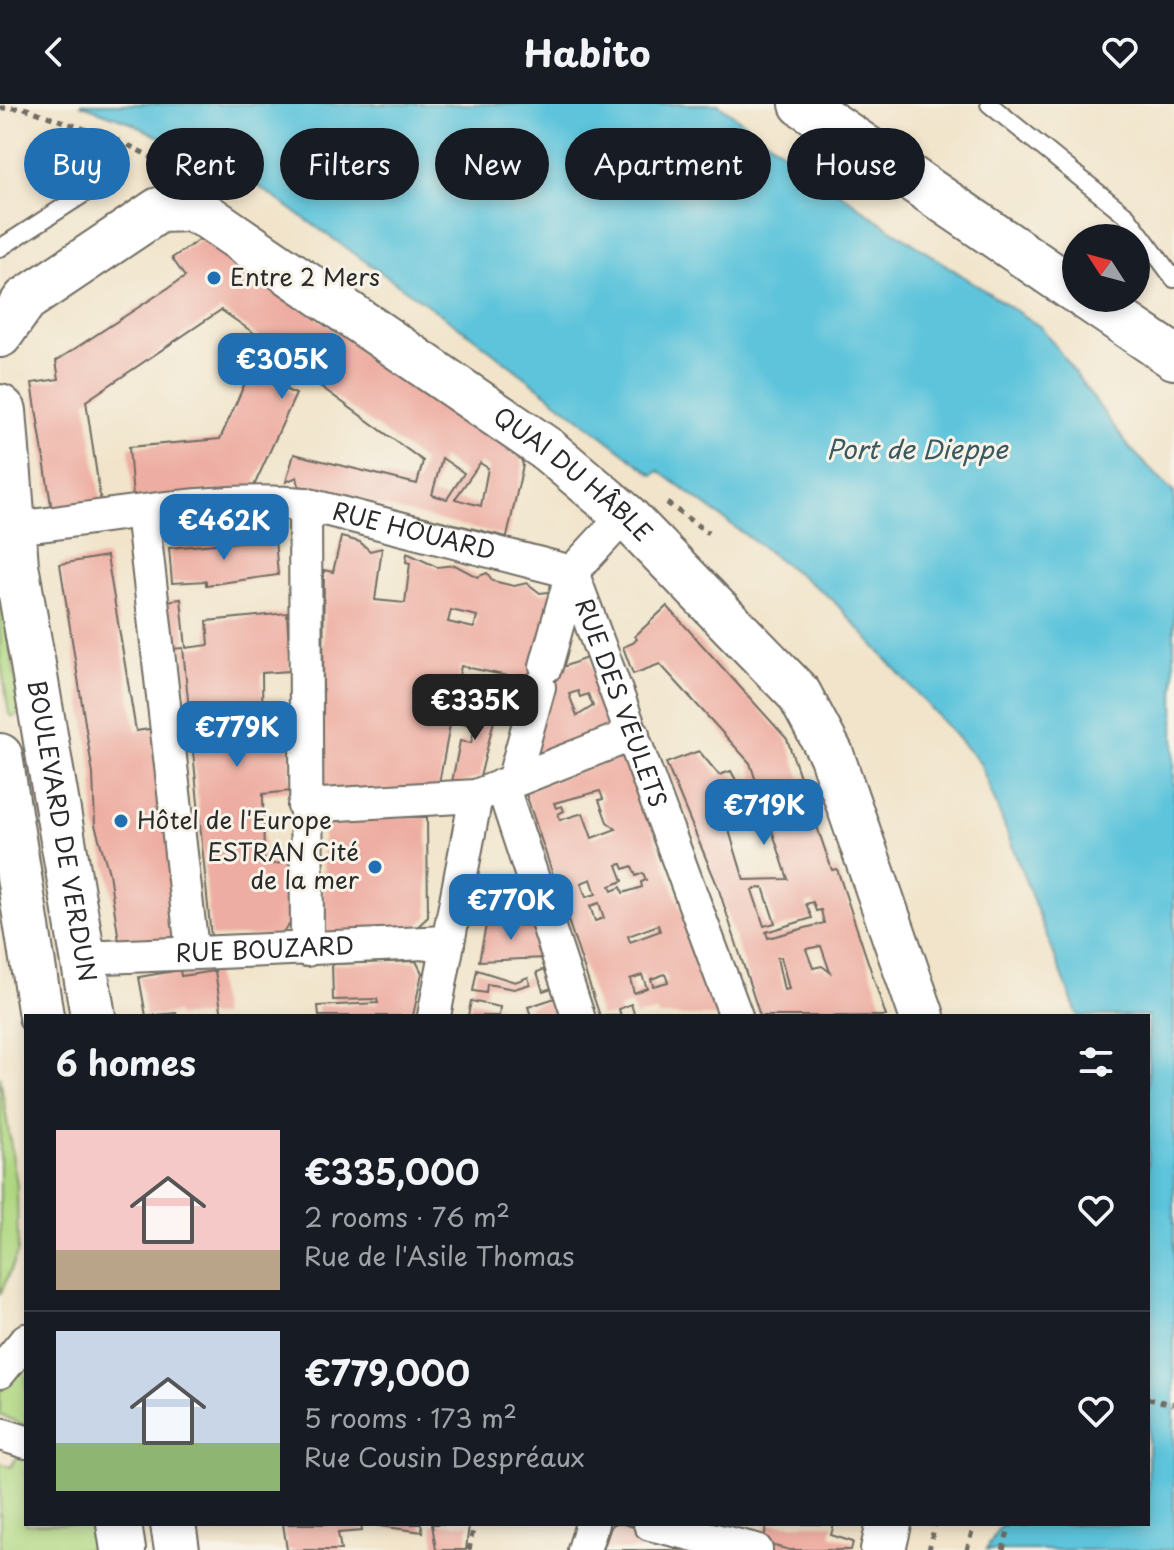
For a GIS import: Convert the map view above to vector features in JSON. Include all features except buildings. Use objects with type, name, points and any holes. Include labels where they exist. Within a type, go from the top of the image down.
[{"type":"street","points":[[802,104],[1062,281]]},
{"type":"street","name":"QUAI DU HÂBLE","points":[[12,318],[159,210],[189,209],[208,217],[548,450],[625,515],[799,694],[831,754],[921,1014]]},
{"type":"street","points":[[1108,312],[1174,357]]},
{"type":"street","name":"BOULEVARD DE VERDUN","points":[[0,407],[4,411],[5,527],[16,565],[93,1014]]},
{"type":"street","name":"RUE HOUARD","points":[[5,527],[266,501],[305,504],[572,572]]},
{"type":"street","points":[[305,504],[307,950]]},
{"type":"street","points":[[142,512],[192,950]]},
{"type":"street","points":[[434,1014],[448,942],[497,787],[542,676],[572,572],[625,515]]},
{"type":"street","name":"RUE DES VEULETS","points":[[572,572],[735,1014]]},
{"type":"street","points":[[304,806],[497,787],[633,734]]},
{"type":"street","points":[[0,745],[44,738]]},
{"type":"street","name":"BOULEVARD DE VERDUN","points":[[0,756],[41,1014]]},
{"type":"street","points":[[497,787],[522,848],[577,1014]]},
{"type":"street","points":[[34,965],[37,948],[50,937],[59,936],[75,942],[83,958]]},
{"type":"street","name":"RUE BOUZARD","points":[[83,958],[192,950],[307,950],[448,942]]},
{"type":"street","points":[[0,1372],[24,1342]]},
{"type":"street","points":[[0,1434],[24,1441]]},
{"type":"street","points":[[173,1526],[177,1550]]},
{"type":"street","points":[[584,1550],[591,1526]]},
{"type":"street","points":[[658,1526],[756,1550]]},
{"type":"street","points":[[883,1550],[889,1526]]},
{"type":"lane","points":[[989,104],[1127,216],[1174,279]]},
{"type":"lane","points":[[0,248],[74,200]]},
{"type":"path","points":[[1150,1399],[1174,1404]]},
{"type":"path","points":[[469,1550],[474,1526]]},
{"type":"path","points":[[929,1550],[935,1526]]},
{"type":"path","points":[[967,1550],[973,1526]]},
{"type":"path","points":[[1003,1550],[1009,1526]]},
{"type":"green space","points":[[0,588],[21,712],[13,717],[9,714],[0,657]]},
{"type":"green space","points":[[27,780],[31,784],[46,883],[40,888],[22,781]]},
{"type":"green space","points":[[0,1076],[17,1185],[18,1252],[0,1295]]},
{"type":"green space","points":[[24,1358],[24,1425],[0,1415],[0,1390]]},
{"type":"green space","points":[[18,1454],[24,1458],[24,1526],[103,1526],[111,1550],[0,1550],[0,1463],[11,1467]]},
{"type":"water","name":"Port de Dieppe","points":[[80,104],[718,104],[751,128],[565,128],[565,200],[771,200],[771,143],[787,154],[787,200],[850,200],[1042,328],[1129,447],[1174,493],[1174,1550],[986,1550],[1000,1526],[1150,1526],[1150,1014],[1077,1014],[980,763],[832,599],[659,471],[653,475],[469,334],[264,190],[264,128],[146,130]]},
{"type":"place","name":"Entre 2 Mers","points":[[214,278]]},
{"type":"place","name":"Hôtel de l'Europe","points":[[121,821]]},
{"type":"place","name":"ESTRAN Cité de la mer","points":[[375,867]]}]
